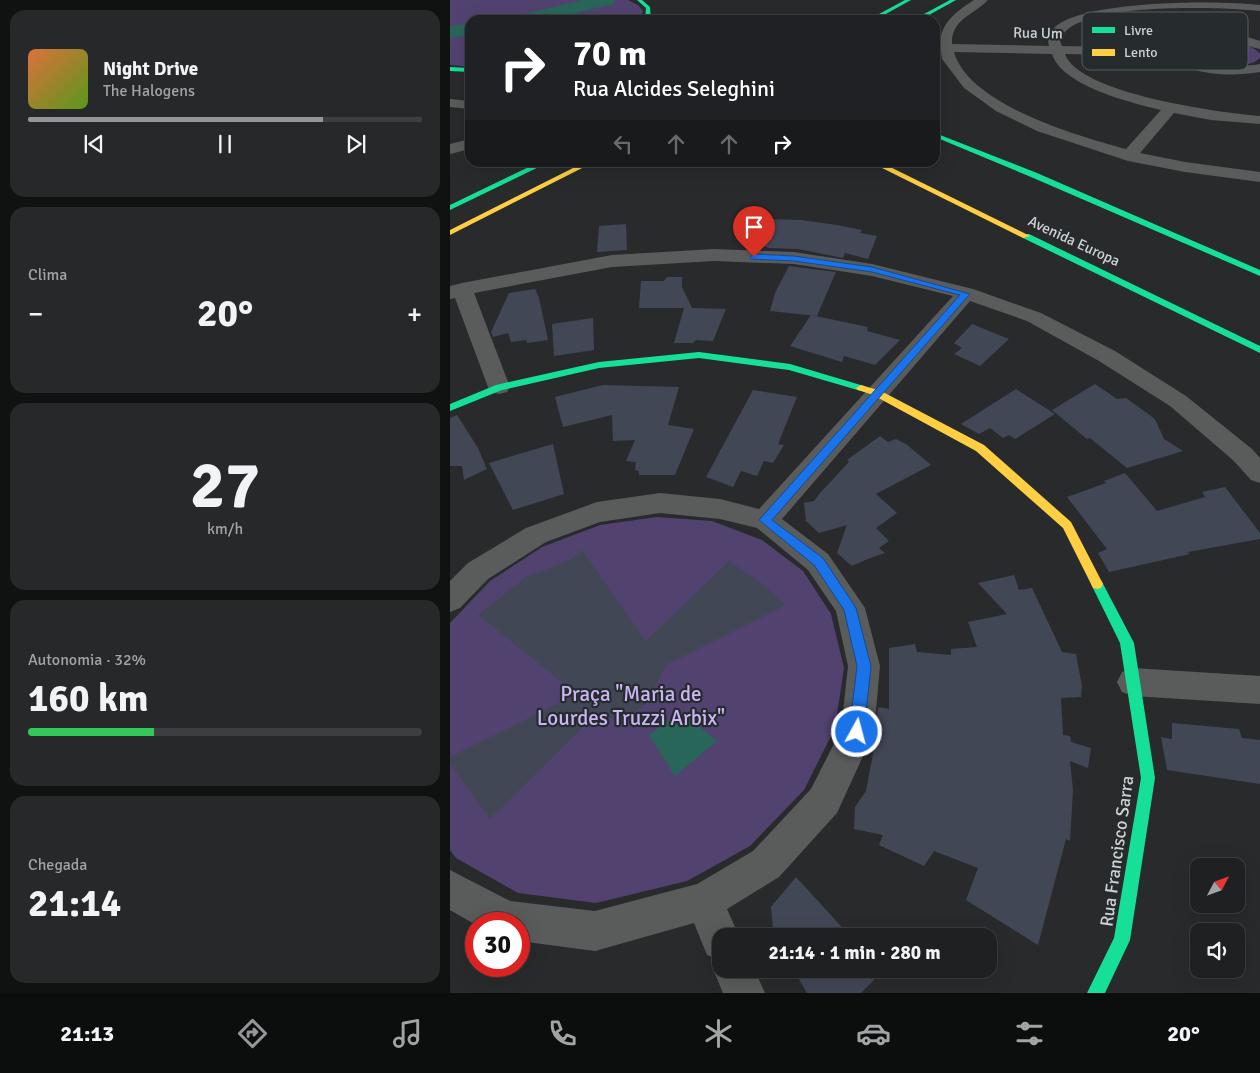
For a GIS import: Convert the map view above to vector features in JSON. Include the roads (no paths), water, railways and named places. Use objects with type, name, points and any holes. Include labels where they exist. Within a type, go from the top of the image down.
[{"type":"main road","points":[[639,0],[648,8],[648,15]]},
{"type":"main road","points":[[881,15],[909,0]]},
{"type":"main road","points":[[926,15],[954,0]]},
{"type":"main road","points":[[450,69],[465,70]]},
{"type":"main road","points":[[940,137],[1034,175],[1260,274]]},
{"type":"main road","points":[[450,208],[530,167]]},
{"type":"main road","points":[[450,233],[582,167]]},
{"type":"main road","name":"Avenida Europa","points":[[883,167],[1138,289],[1260,350]]},
{"type":"main road","name":"Rua Francisco Sarra","points":[[450,408],[499,387],[599,365],[699,355],[790,367],[877,393],[980,448],[1067,525],[1127,643],[1148,778],[1122,940],[1096,993]]},
{"type":"street","points":[[982,0],[962,12],[948,29],[940,48],[954,69],[976,92],[1013,115],[1064,137],[1128,156],[1189,168],[1260,177]]},
{"type":"street","points":[[1099,0],[1112,6]]},
{"type":"street","points":[[1092,12],[1112,6],[1166,0],[1218,2],[1259,7]]},
{"type":"street","points":[[1248,20],[1259,7]]},
{"type":"street","points":[[1082,15],[1066,23],[1058,31],[1054,40],[1055,50],[1063,62],[1079,75],[1103,88],[1170,109],[1210,116],[1260,120]]},
{"type":"street","points":[[1248,34],[1260,45]]},
{"type":"street","name":"Rua Um","points":[[940,48],[1082,50]]},
{"type":"street","points":[[450,103],[465,104]]},
{"type":"street","points":[[1128,156],[1170,109]]},
{"type":"street","points":[[450,149],[465,145]]},
{"type":"street","points":[[499,387],[456,291],[612,261],[714,255],[794,258],[862,268],[966,294],[1034,317],[1107,356],[1178,401],[1244,455],[1260,474]]},
{"type":"street","points":[[765,520],[966,294]]},
{"type":"street","points":[[450,600],[478,571],[536,535],[597,512],[660,503],[720,509],[765,520],[818,562],[850,608],[864,666],[857,732],[824,801],[766,864],[704,901],[595,931],[506,920],[450,889]]},
{"type":"street","points":[[1133,682],[1260,690]]},
{"type":"street","points":[[704,901],[715,928]]},
{"type":"street","points":[[737,978],[744,993]]},
{"type":"waterway","points":[[544,15],[606,0]]},
{"type":"waterway","points":[[450,32],[465,30]]},
{"type":"park label","name":"Praça \"Maria de Lourdes Truzzi Arbix\"","points":[[631,706]]}]
